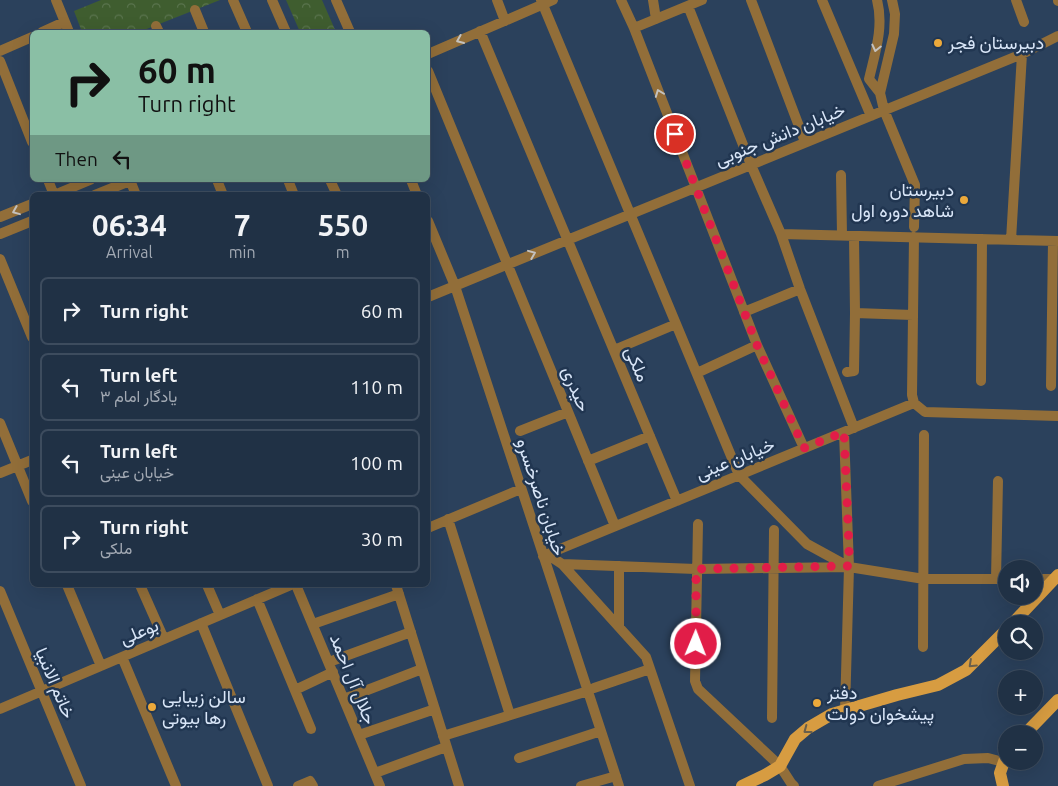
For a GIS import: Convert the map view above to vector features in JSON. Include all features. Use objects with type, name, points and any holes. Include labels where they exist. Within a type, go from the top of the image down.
[{"type":"main road","points":[[1020,615],[1056,577]]},
{"type":"main road","points":[[742,786],[780,766],[795,740],[808,728],[832,714],[938,685],[966,670],[998,638]]},
{"type":"main road","points":[[1034,725],[1058,700]]},
{"type":"main road","points":[[1001,770],[1003,786]]},
{"type":"street","points":[[56,0],[68,30]]},
{"type":"street","points":[[233,0],[246,30]]},
{"type":"street","points":[[272,0],[285,30]]},
{"type":"street","points":[[336,0],[349,30]]},
{"type":"street","points":[[497,0],[505,21]]},
{"type":"street","points":[[430,53],[505,21],[542,2],[553,0]]},
{"type":"street","points":[[621,0],[634,28],[757,345],[804,448]]},
{"type":"street","points":[[653,0],[656,19]]},
{"type":"street","points":[[634,28],[702,0]]},
{"type":"street","points":[[751,0],[805,142]]},
{"type":"street","points":[[822,0],[870,116]]},
{"type":"street","points":[[869,79],[879,33],[880,9],[877,0]]},
{"type":"street","points":[[880,93],[895,25],[892,0]]},
{"type":"street","points":[[1016,0],[1024,22]]},
{"type":"street","points":[[542,2],[739,475],[807,544],[849,566]]},
{"type":"street","points":[[688,6],[780,234],[854,428]]},
{"type":"street","points":[[195,10],[203,30]]},
{"type":"street","points":[[46,30],[64,22]]},
{"type":"street","points":[[880,23],[895,25]]},
{"type":"street","name":"ملکی","points":[[480,31],[677,500]]},
{"type":"street","name":"خیابان دانش جنوبی","points":[[430,296],[1022,54],[1058,36]]},
{"type":"street","points":[[0,51],[30,38]]},
{"type":"street","name":"خیابان دانش جنوبی","points":[[1035,48],[1058,44]]},
{"type":"street","points":[[1011,240],[1022,54]]},
{"type":"street","points":[[0,61],[30,137]]},
{"type":"street","name":"حیدری","points":[[430,76],[615,526]]},
{"type":"street","points":[[857,83],[869,79]]},
{"type":"street","points":[[869,79],[880,93],[884,110],[915,185],[914,226]]},
{"type":"street","points":[[841,175],[842,236]]},
{"type":"street","points":[[61,192],[85,182]]},
{"type":"street","points":[[102,192],[125,182]]},
{"type":"street","points":[[0,217],[30,205]]},
{"type":"street","points":[[0,234],[30,222]]},
{"type":"street","name":"خیابان ناصرخسرو","points":[[430,225],[455,286],[521,489],[591,689],[601,731],[618,781]]},
{"type":"street","points":[[780,234],[1055,241],[1051,386]]},
{"type":"street","points":[[847,372],[854,370],[854,236]]},
{"type":"street","points":[[914,237],[912,395],[914,403],[925,412],[1058,416]]},
{"type":"street","points":[[981,381],[982,239]]},
{"type":"street","points":[[0,259],[30,333]]},
{"type":"street","points":[[744,312],[800,289]]},
{"type":"street","points":[[854,313],[913,316]]},
{"type":"street","points":[[614,350],[676,324]]},
{"type":"street","points":[[696,373],[757,345]]},
{"type":"street","name":"خیابان عینی","points":[[545,555],[914,403]]},
{"type":"street","points":[[520,431],[568,412]]},
{"type":"street","points":[[0,423],[30,496]]},
{"type":"street","points":[[844,432],[849,566],[845,711]]},
{"type":"street","points":[[923,647],[924,435]]},
{"type":"street","points":[[588,461],[650,436]]},
{"type":"street","points":[[0,473],[30,461]]},
{"type":"street","points":[[998,481],[1000,560]]},
{"type":"street","points":[[430,524],[448,519],[521,489]]},
{"type":"street","points":[[448,519],[510,715]]},
{"type":"street","points":[[698,524],[695,681],[698,689],[780,766],[794,786]]},
{"type":"street","points":[[772,718],[774,530]]},
{"type":"street","points":[[545,555],[562,564],[646,657],[690,786]]},
{"type":"street","points":[[562,564],[696,569],[849,566],[924,579],[998,579]]},
{"type":"street","points":[[619,566],[619,627]]},
{"type":"street","points":[[1043,578],[1056,577]]},
{"type":"street","points":[[68,587],[101,666]]},
{"type":"street","points":[[141,587],[164,639]]},
{"type":"street","points":[[209,587],[220,615]]},
{"type":"street","name":"بوعلی","points":[[0,709],[286,587]]},
{"type":"street","name":"جلال آل احمد","points":[[297,587],[380,786]]},
{"type":"street","points":[[313,624],[398,590],[457,786]]},
{"type":"street","name":"خاتم الانبیا","points":[[0,592],[81,786]]},
{"type":"street","points":[[257,600],[311,729]]},
{"type":"street","points":[[201,624],[268,786]]},
{"type":"street","points":[[329,662],[411,632]]},
{"type":"street","points":[[122,657],[176,786]]},
{"type":"street","points":[[443,736],[591,689],[650,668]]},
{"type":"street","points":[[344,699],[422,669]]},
{"type":"street","points":[[295,690],[333,672]]},
{"type":"street","points":[[359,735],[435,709]]},
{"type":"street","points":[[519,758],[601,731]]},
{"type":"street","points":[[375,773],[446,747]]},
{"type":"street","points":[[878,786],[964,760],[998,759]]},
{"type":"street","points":[[298,786],[310,781],[312,786]]},
{"type":"street","points":[[581,786],[618,781]]},
{"type":"green space","points":[[101,0],[220,0],[144,30],[81,30],[74,11]]},
{"type":"green space","points":[[286,0],[322,0],[335,30],[299,30]]},
{"type":"place","name":"دبیرستان فجر","points":[[938,43]]},
{"type":"place","name":"دبیرستان شاهد دوره اول","points":[[964,200]]},
{"type":"place","name":"دفتر پیشخوان دولت","points":[[817,703]]},
{"type":"place","name":"سالن زیبایی رها بیوتی","points":[[152,707]]},
{"type":"route","points":[[675,134],[757,345],[804,448],[844,432],[849,547],[849,566],[696,569],[696,644]]}]
